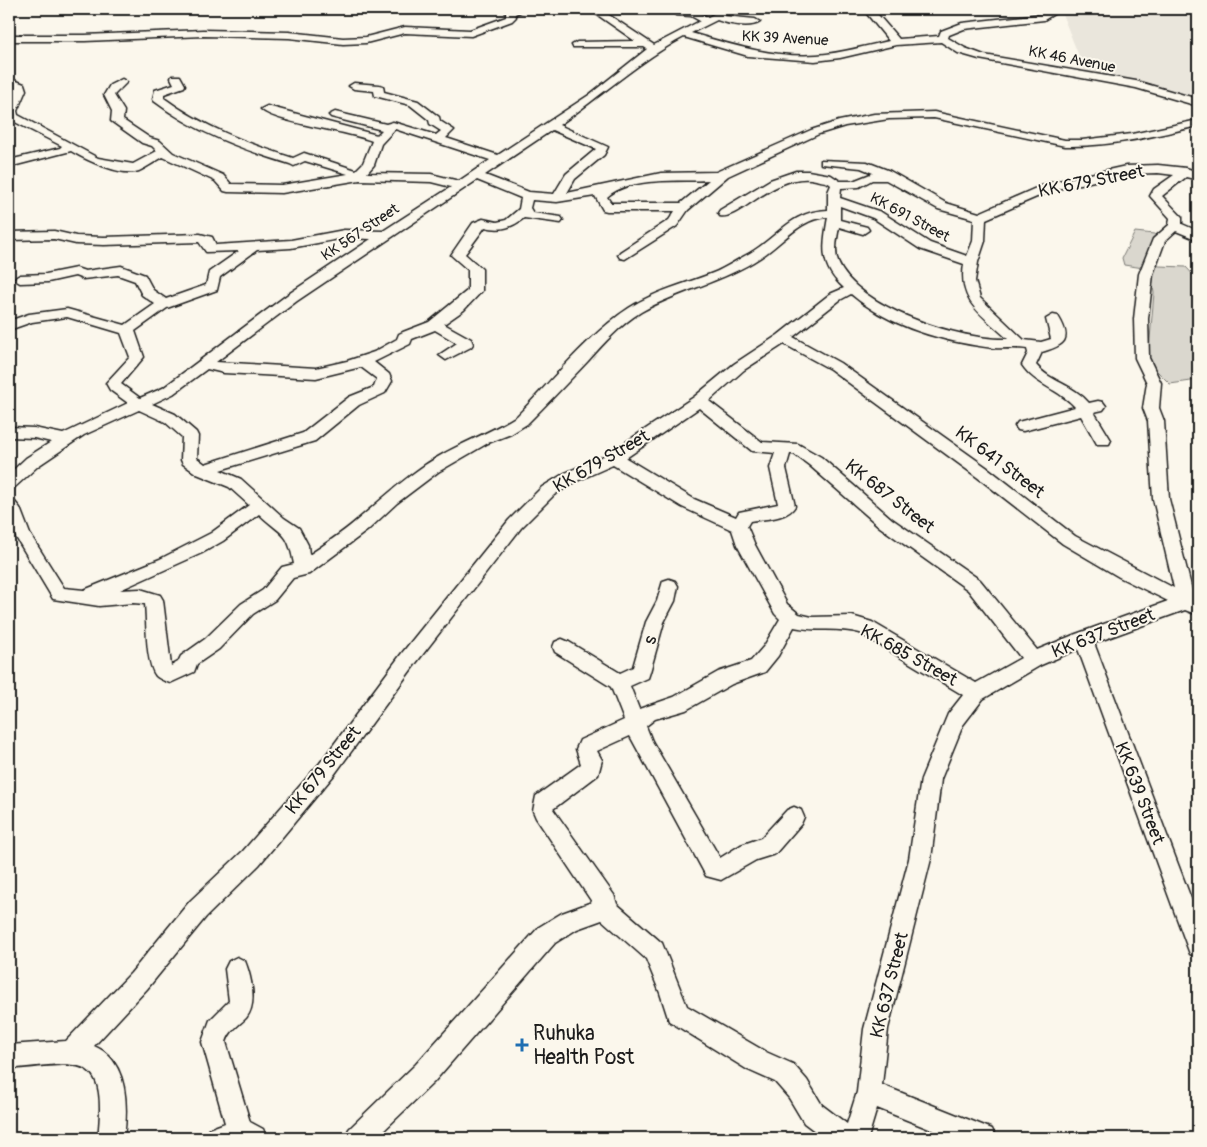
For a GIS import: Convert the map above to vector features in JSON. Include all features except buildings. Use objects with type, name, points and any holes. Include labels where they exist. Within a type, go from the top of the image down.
[{"type":"street","points":[[12,38],[28,36],[85,38],[203,33],[289,35],[344,41],[366,40],[405,30],[458,34],[471,33],[509,19],[511,17],[509,13],[522,9]]},
{"type":"street","points":[[594,9],[650,46]]},
{"type":"street","points":[[674,9],[679,13],[696,14],[713,19],[755,22]]},
{"type":"street","name":"KK 567 Street","points":[[9,483],[32,462],[79,432],[168,391],[292,298],[459,185],[478,176],[593,97],[650,46],[683,34],[730,9]]},
{"type":"street","points":[[868,9],[896,42]]},
{"type":"street","points":[[943,39],[945,33],[962,26],[1044,17],[1057,9]]},
{"type":"street","points":[[1192,9],[1198,10]]},
{"type":"street","points":[[12,38],[21,35],[26,26]]},
{"type":"street","points":[[615,43],[616,33],[625,28]]},
{"type":"street","name":"KK 39 Avenue","points":[[683,34],[748,53],[815,58],[840,55],[896,42],[943,39]]},
{"type":"street","points":[[9,50],[16,40],[12,38]]},
{"type":"street","name":"KK 46 Avenue","points":[[943,39],[956,49],[983,57],[1137,86],[1180,96],[1198,104]]},
{"type":"street","points":[[577,46],[610,46],[615,43],[650,46]]},
{"type":"street","points":[[176,78],[180,85],[159,92],[158,99],[194,125],[217,136],[277,157],[294,162],[304,157],[360,176]]},
{"type":"street","points":[[9,81],[20,86],[21,90],[11,111],[13,117],[94,160],[126,168],[134,168],[164,152]]},
{"type":"street","points":[[122,82],[114,87],[109,95],[118,111],[117,121],[146,141],[156,143],[164,149],[164,152],[219,178],[228,188],[282,190],[360,176],[431,178],[459,185]]},
{"type":"street","points":[[354,86],[379,88],[379,94],[422,108],[435,119],[434,122],[448,130],[438,139]]},
{"type":"street","points":[[267,109],[317,124],[360,132],[380,140]]},
{"type":"street","points":[[478,176],[522,194],[543,198],[559,197],[664,177],[723,174],[755,162],[817,132],[866,120],[916,113],[934,115],[1065,143],[1088,144],[1150,135],[1198,123]]},
{"type":"street","points":[[335,115],[386,126],[393,124],[500,160]]},
{"type":"street","points":[[360,176],[362,170],[368,165],[376,143],[393,124]]},
{"type":"street","points":[[550,125],[602,147],[600,153],[570,177],[559,197]]},
{"type":"street","points":[[9,163],[65,151],[68,145]]},
{"type":"street","points":[[826,162],[876,168],[942,206],[980,217],[979,241],[971,262],[968,281],[974,299],[1018,340],[1014,343]]},
{"type":"street","name":"KK 679 Street","points":[[980,217],[1049,187],[1139,169],[1192,174]]},
{"type":"street","points":[[724,213],[758,191],[797,174],[807,173],[816,178],[831,179],[837,184],[855,184],[870,176],[888,176]]},
{"type":"street","points":[[625,255],[673,224],[684,207],[723,174]]},
{"type":"street","points":[[1192,174],[1158,192],[1156,196],[1176,217],[1175,226],[1159,239],[1146,274],[1141,319],[1142,358],[1154,383],[1152,408],[1156,421],[1161,499],[1192,605]]},
{"type":"street","points":[[837,184],[834,188],[831,258],[833,264],[852,289],[876,307],[966,340],[1042,347],[1058,342],[1054,319]]},
{"type":"street","points":[[610,188],[601,196],[607,207],[684,207]]},
{"type":"street","points":[[522,194],[526,197],[525,210],[529,216],[537,219],[557,220]]},
{"type":"street","name":"KK 691 Street","points":[[834,212],[859,207],[862,210],[877,215],[925,246],[971,262]]},
{"type":"street","points":[[437,326],[436,323],[459,307],[475,291],[475,269],[458,255],[466,240],[483,222],[498,226],[510,223],[525,210]]},
{"type":"street","points":[[9,506],[17,519],[27,543],[59,594],[100,599],[130,595],[145,596],[154,600],[159,658],[163,671],[170,675],[187,667],[188,661],[212,644],[247,608],[269,595],[288,572],[303,568],[362,526],[391,499],[432,468],[482,439],[506,430],[522,420],[612,327],[635,310],[676,289],[719,275],[757,254],[788,229],[813,214],[834,212],[864,230]]},
{"type":"street","points":[[1175,226],[1198,236]]},
{"type":"street","points":[[9,236],[54,235],[76,240],[104,241],[200,238],[208,240],[211,249],[291,244],[344,234],[357,236],[385,235]]},
{"type":"street","points":[[127,330],[165,304],[212,287],[214,275],[253,247]]},
{"type":"street","points":[[20,279],[48,278],[54,275],[76,272],[83,275],[102,274],[121,270],[125,274],[140,278],[147,292],[165,304]]},
{"type":"street","name":"KK 679 Street","points":[[71,1054],[139,981],[198,909],[250,858],[327,769],[409,658],[515,524],[548,491],[571,476],[614,458],[699,401],[739,367],[782,338],[835,297],[852,289]]},
{"type":"street","points":[[9,326],[29,318],[67,313],[127,330]]},
{"type":"street","points":[[205,364],[224,368],[316,373],[363,361],[405,341],[404,337],[411,332],[429,326],[437,326],[466,342],[466,344],[446,356]]},
{"type":"street","points":[[127,330],[137,357],[135,362],[113,383],[140,404],[170,418],[182,427],[190,436],[188,447],[189,460],[203,470],[235,483],[293,532],[299,545],[303,568]]},
{"type":"street","name":"KK 641 Street","points":[[782,338],[835,366],[983,473],[1069,540],[1125,572],[1192,605]]},
{"type":"street","points":[[1034,346],[1035,353],[1029,365],[1032,372],[1068,391],[1092,408],[1103,440]]},
{"type":"street","points":[[203,470],[309,436],[334,419],[354,401],[380,390],[385,380],[384,377],[363,361]]},
{"type":"street","name":"KK 687 Street","points":[[699,401],[758,447],[798,449],[815,461],[886,523],[974,585],[1034,660]]},
{"type":"street","points":[[1023,426],[1092,408]]},
{"type":"street","points":[[9,432],[34,433],[66,440]]},
{"type":"street","points":[[739,526],[745,516],[784,510],[787,506],[778,468],[784,448]]},
{"type":"street","points":[[605,908],[606,903],[543,811],[543,803],[591,769],[592,760],[586,749],[587,746],[634,725],[650,712],[679,704],[726,678],[758,667],[771,651],[791,617],[781,609],[746,544],[739,526],[688,502],[614,458]]},
{"type":"street","points":[[83,597],[142,573],[211,541],[248,512],[260,506]]},
{"type":"street","name":"s","points":[[619,682],[633,678],[643,667],[655,622],[666,601],[669,586]]},
{"type":"street","name":"KK 637 Street","points":[[855,1138],[869,1092],[876,1029],[920,859],[931,779],[955,720],[976,693],[1034,660],[1083,639],[1192,605]]},
{"type":"street","name":"KK 685 Street","points":[[791,617],[812,624],[852,623],[866,627],[976,693]]},
{"type":"street","name":"KK 639 Street","points":[[1083,639],[1198,946]]},
{"type":"street","points":[[562,647],[619,682],[634,725],[660,770],[691,832],[714,869],[721,870],[741,856],[758,848],[767,847],[794,817]]},
{"type":"street","points":[[358,1138],[425,1073],[547,935],[570,921],[605,908]]},
{"type":"street","points":[[605,908],[654,952],[672,993],[677,1013],[692,1024],[756,1061],[784,1073],[798,1089],[813,1114],[844,1138]]},
{"type":"street","points":[[237,969],[241,1000],[239,1008],[218,1028],[214,1042],[238,1135]]},
{"type":"street","points":[[9,1056],[71,1054],[90,1056],[107,1070],[115,1110],[111,1138]]},
{"type":"street","points":[[869,1092],[983,1138]]},
{"type":"shaded area","points":[[1060,9],[1198,14],[1198,99],[1188,94],[1087,76]]},
{"type":"shaded area","points":[[1135,232],[1154,234],[1162,238],[1152,261],[1159,266],[1186,267],[1198,280],[1198,380],[1170,384],[1148,362],[1154,293],[1150,269],[1124,265],[1122,258]]},
{"type":"place","name":"Ruhuka Health Post","points":[[522,1045]]}]
